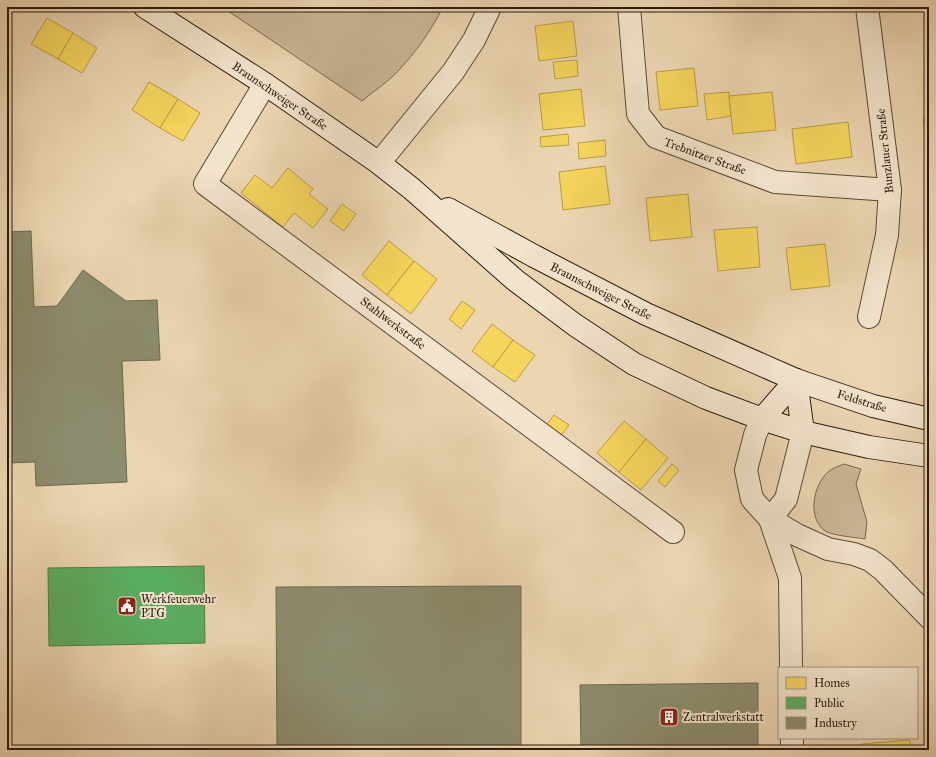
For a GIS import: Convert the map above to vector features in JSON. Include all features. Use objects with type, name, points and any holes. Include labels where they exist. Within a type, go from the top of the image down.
[{"type":"street","name":"Braunschweiger Straße","points":[[145,7],[265,84],[379,163],[412,189],[515,280],[575,325],[634,364],[706,398],[762,420],[803,432]]},
{"type":"street","points":[[379,163],[453,72],[474,40],[490,7]]},
{"type":"street","name":"Trebnitzer Straße","points":[[629,7],[638,114],[656,137],[775,182],[890,190]]},
{"type":"street","name":"Bunzlauer Straße","points":[[868,7],[890,190],[887,235],[869,317]]},
{"type":"street","name":"Stahlwerkstraße","points":[[265,84],[205,184],[674,532]]},
{"type":"street","name":"Braunschweiger Straße","points":[[412,189],[534,256],[646,314],[796,380]]},
{"type":"street","points":[[796,380],[762,420],[755,435],[746,470],[752,499],[770,519],[798,535],[828,549],[854,554],[870,560],[883,570],[929,617]]},
{"type":"street","points":[[770,519],[786,499],[803,432],[796,380]]},
{"type":"street","name":"Feldstraße","points":[[796,380],[873,406],[929,418]]},
{"type":"street","points":[[803,432],[869,447],[929,456]]},
{"type":"street","points":[[770,519],[790,578],[791,667]]},
{"type":"street","points":[[792,739],[792,750]]},
{"type":"shaded area","points":[[222,7],[443,7],[428,33],[405,64],[390,79],[362,101]]},
{"type":"shaded area","points":[[844,464],[861,469],[856,484],[867,522],[865,539],[829,533],[819,525],[816,518],[814,502],[819,485],[830,471]]},
{"type":"building: Homes","points":[[648,7],[687,7],[687,9],[648,12]]},
{"type":"building: Homes","points":[[47,18],[73,33],[58,59],[31,44]]},
{"type":"building: Homes","points":[[573,21],[577,56],[539,61],[535,26]]},
{"type":"building: Homes","points":[[73,33],[97,48],[82,73],[58,59]]},
{"type":"building: Homes","points":[[577,60],[578,76],[555,79],[553,62]]},
{"type":"building: Homes","points":[[694,68],[698,106],[660,110],[656,72]]},
{"type":"building: Homes","points":[[149,82],[178,99],[160,128],[132,110]]},
{"type":"building: Homes","points":[[581,89],[585,126],[543,130],[539,94]]},
{"type":"building: Homes","points":[[729,92],[731,116],[707,120],[704,94]]},
{"type":"building: Homes","points":[[772,92],[776,130],[733,134],[729,96]]},
{"type":"building: Homes","points":[[178,99],[200,113],[183,141],[160,128]]},
{"type":"building: Homes","points":[[929,118],[929,155],[923,119]]},
{"type":"building: Homes","points":[[848,122],[852,157],[796,164],[792,129]]},
{"type":"building: Homes","points":[[568,134],[569,145],[541,147],[540,137]]},
{"type":"building: Homes","points":[[605,140],[606,156],[579,159],[578,143]]},
{"type":"building: Homes","points":[[605,166],[610,204],[563,210],[559,172]]},
{"type":"building: Homes","points":[[288,168],[313,189],[309,194],[328,209],[313,228],[294,213],[283,227],[241,193],[255,175],[272,188]]},
{"type":"building: Homes","points":[[927,172],[929,172],[929,194]]},
{"type":"building: Homes","points":[[688,194],[692,237],[650,241],[646,198]]},
{"type":"building: Homes","points":[[342,204],[356,214],[344,231],[330,221]]},
{"type":"building: Homes","points":[[757,227],[760,267],[718,271],[714,230]]},
{"type":"building: Homes","points":[[389,241],[414,261],[387,295],[362,275]]},
{"type":"building: Homes","points":[[825,244],[830,286],[791,290],[786,248]]},
{"type":"building: Homes","points":[[414,261],[437,279],[411,314],[387,295]]},
{"type":"building: Homes","points":[[462,301],[475,310],[461,329],[449,319]]},
{"type":"building: Homes","points":[[492,324],[513,340],[493,367],[472,351]]},
{"type":"building: Homes","points":[[513,340],[535,355],[515,382],[493,367]]},
{"type":"building: Homes","points":[[554,415],[569,425],[558,440],[543,430]]},
{"type":"building: Homes","points":[[624,421],[646,439],[619,472],[597,453]]},
{"type":"building: Homes","points":[[646,439],[668,458],[641,490],[619,472]]},
{"type":"building: Homes","points":[[672,464],[679,470],[665,487],[658,481]]},
{"type":"building: Homes","points":[[910,740],[911,750],[861,750],[861,744]]},
{"type":"building: Public","name":"Werkfeuerwehr PTG","points":[[204,566],[205,643],[49,646],[48,568]]},
{"type":"building: Industry","points":[[31,231],[34,307],[57,306],[83,270],[126,301],[157,300],[160,360],[122,361],[127,482],[36,486],[35,462],[7,463],[7,232]]},
{"type":"building: Industry","points":[[7,463],[9,506],[7,506]]},
{"type":"building: Industry","points":[[521,586],[521,750],[277,750],[276,587]]},
{"type":"building: Industry","name":"Zentralwerkstatt","points":[[758,683],[758,750],[581,750],[580,685]]},
{"type":"place","name":"Werkfeuerwehr PTG","points":[[127,606]]},
{"type":"place","name":"Zentralwerkstatt","points":[[669,717]]}]
